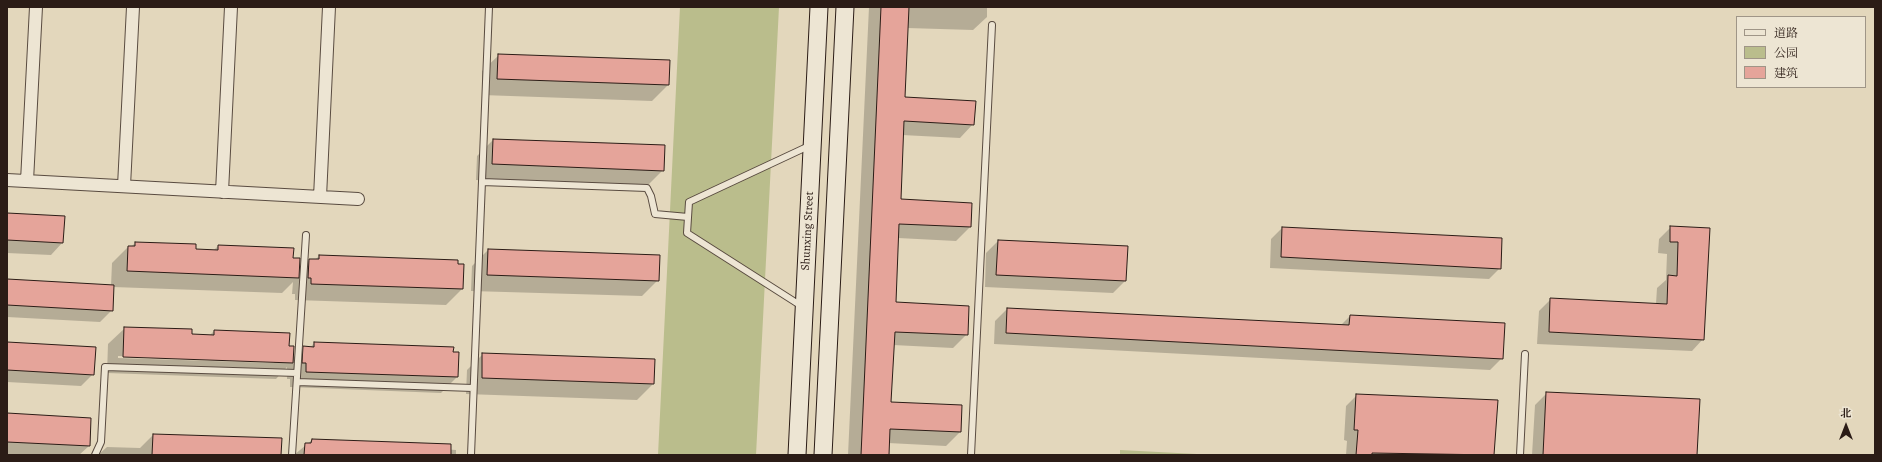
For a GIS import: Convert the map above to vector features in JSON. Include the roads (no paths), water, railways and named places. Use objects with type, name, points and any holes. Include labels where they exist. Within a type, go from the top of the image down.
[{"type":"main road","name":"Shunxing Street","points":[[797,455],[819,7]]},
{"type":"main road","points":[[823,455],[845,7]]},
{"type":"street","points":[[27,181],[36,7]]},
{"type":"street","points":[[124,186],[133,7]]},
{"type":"street","points":[[222,192],[231,7]]},
{"type":"street","points":[[320,197],[329,7]]},
{"type":"street","points":[[7,180],[358,199]]},
{"type":"lane","points":[[471,455],[490,7]]},
{"type":"lane","points":[[971,455],[992,25]]},
{"type":"lane","points":[[804,308],[687,233],[689,202],[812,144]]},
{"type":"lane","points":[[482,182],[647,188],[651,196],[655,214],[688,217]]},
{"type":"lane","points":[[292,455],[306,235]]},
{"type":"lane","points":[[1520,455],[1525,354]]},
{"type":"lane","points":[[95,455],[101,442],[105,367],[298,373]]},
{"type":"lane","points":[[297,382],[473,388]]}]
